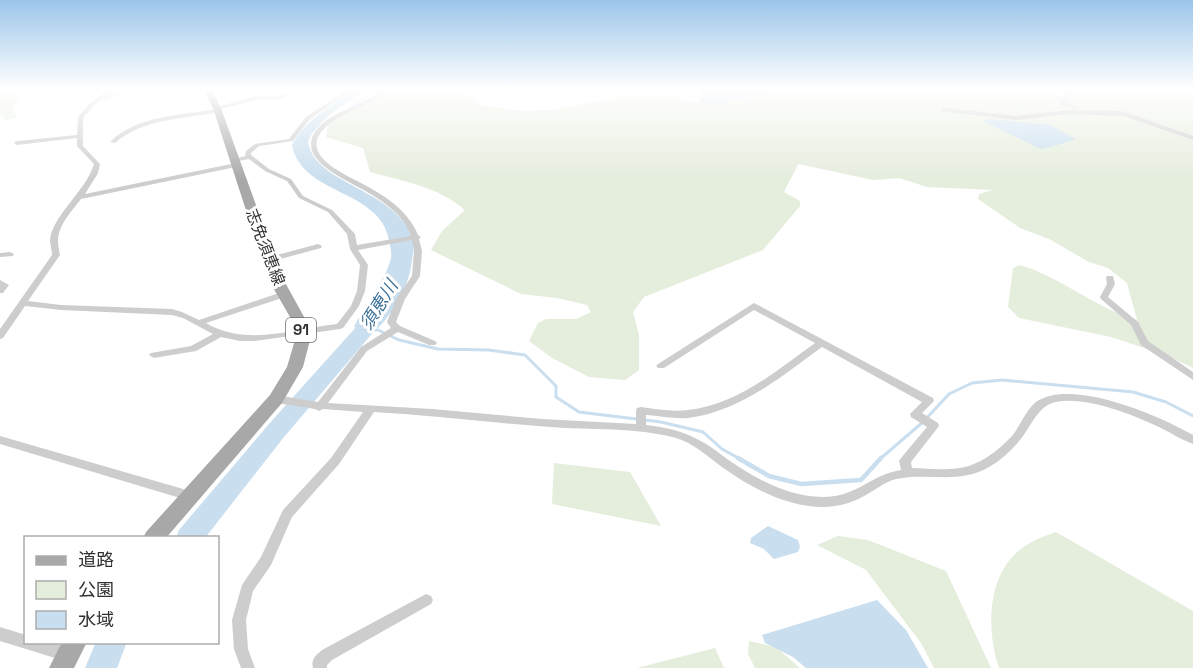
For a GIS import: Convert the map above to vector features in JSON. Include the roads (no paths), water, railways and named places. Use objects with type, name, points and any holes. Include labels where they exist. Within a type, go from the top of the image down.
[{"type":"main road","name":"志免須恵線","points":[[221,119],[239,161],[276,280],[293,308],[302,332]]},
{"type":"main road","name":"91","points":[[154,536],[282,400],[299,355],[302,332]]},
{"type":"street","points":[[2,332],[25,303],[57,255],[55,235],[96,172],[97,164],[82,150],[78,128],[80,119]]},
{"type":"street","points":[[113,142],[123,132],[168,119]]},
{"type":"street","points":[[80,197],[239,161],[257,145],[291,140],[307,119]]},
{"type":"street","points":[[332,119],[317,134],[316,154],[326,166],[372,191],[396,208],[409,221],[417,237],[417,275],[405,291],[392,319],[392,324],[432,343]]},
{"type":"street","points":[[1140,119],[1193,138]]},
{"type":"street","points":[[17,143],[81,136]]},
{"type":"street","points":[[25,303],[175,312],[220,334],[249,338],[339,326],[355,306],[361,291],[364,265],[354,248],[351,234],[330,211],[301,197],[289,180],[239,161]]},
{"type":"street","points":[[354,248],[417,237]]},
{"type":"street","points":[[269,260],[318,246]]},
{"type":"street","points":[[0,255],[10,254]]},
{"type":"street","points":[[1110,278],[1111,284],[1104,297],[1135,324],[1144,343],[1193,377]]},
{"type":"street","points":[[0,282],[5,285],[0,291]]},
{"type":"street","points":[[198,322],[285,294]]},
{"type":"street","points":[[661,366],[754,306],[929,401],[915,414],[934,426],[905,461],[907,473]]},
{"type":"street","points":[[319,407],[364,349],[397,328]]},
{"type":"street","points":[[154,355],[192,349],[220,334]]},
{"type":"street","points":[[641,429],[641,411],[686,414],[718,408],[749,395],[821,343]]},
{"type":"street","points":[[282,400],[319,407],[467,414],[501,420],[641,429],[675,434],[690,440],[767,489],[786,497],[813,503],[840,501],[859,496],[893,475],[960,474],[978,468],[1010,443],[1041,404],[1049,399],[1064,398],[1103,403],[1165,424],[1193,440]]},
{"type":"street","points":[[248,668],[241,649],[239,620],[247,589],[266,561],[287,514],[336,461],[371,408]]},
{"type":"street","points":[[0,440],[190,496]]},
{"type":"street","points":[[320,668],[319,662],[327,654],[426,600]]},
{"type":"street","points":[[0,634],[24,641]]},
{"type":"street","points":[[33,644],[68,655]]},
{"type":"water","points":[[325,119],[308,142],[314,156],[324,168],[387,206],[401,219],[412,235],[413,251],[406,284],[393,310],[375,331],[354,327],[385,275],[391,258],[389,240],[382,223],[371,210],[324,184],[299,162],[292,145],[298,135],[313,120]]},
{"type":"water","points":[[993,119],[1050,125],[1076,139],[1041,149],[983,121]]},
{"type":"water","points":[[768,526],[798,540],[800,547],[798,552],[774,559],[764,549],[750,543],[751,538]]},
{"type":"water","points":[[877,600],[906,630],[928,668],[806,668],[793,657],[765,643],[762,635]]},
{"type":"waterway","name":"須恵川","points":[[191,536],[276,431],[375,318],[379,307]]},
{"type":"waterway","points":[[365,329],[378,330],[399,340],[438,349],[489,350],[525,355],[556,386],[556,397],[579,412],[661,422],[703,432],[722,449],[740,459]]},
{"type":"waterway","points":[[880,459],[923,422],[949,394],[972,383],[1002,380],[1133,392],[1166,402],[1193,416]]},
{"type":"waterway","points":[[738,458],[769,476],[801,484],[861,480],[880,459]]},
{"type":"waterway","name":"須恵川","points":[[101,668],[111,644]]}]
